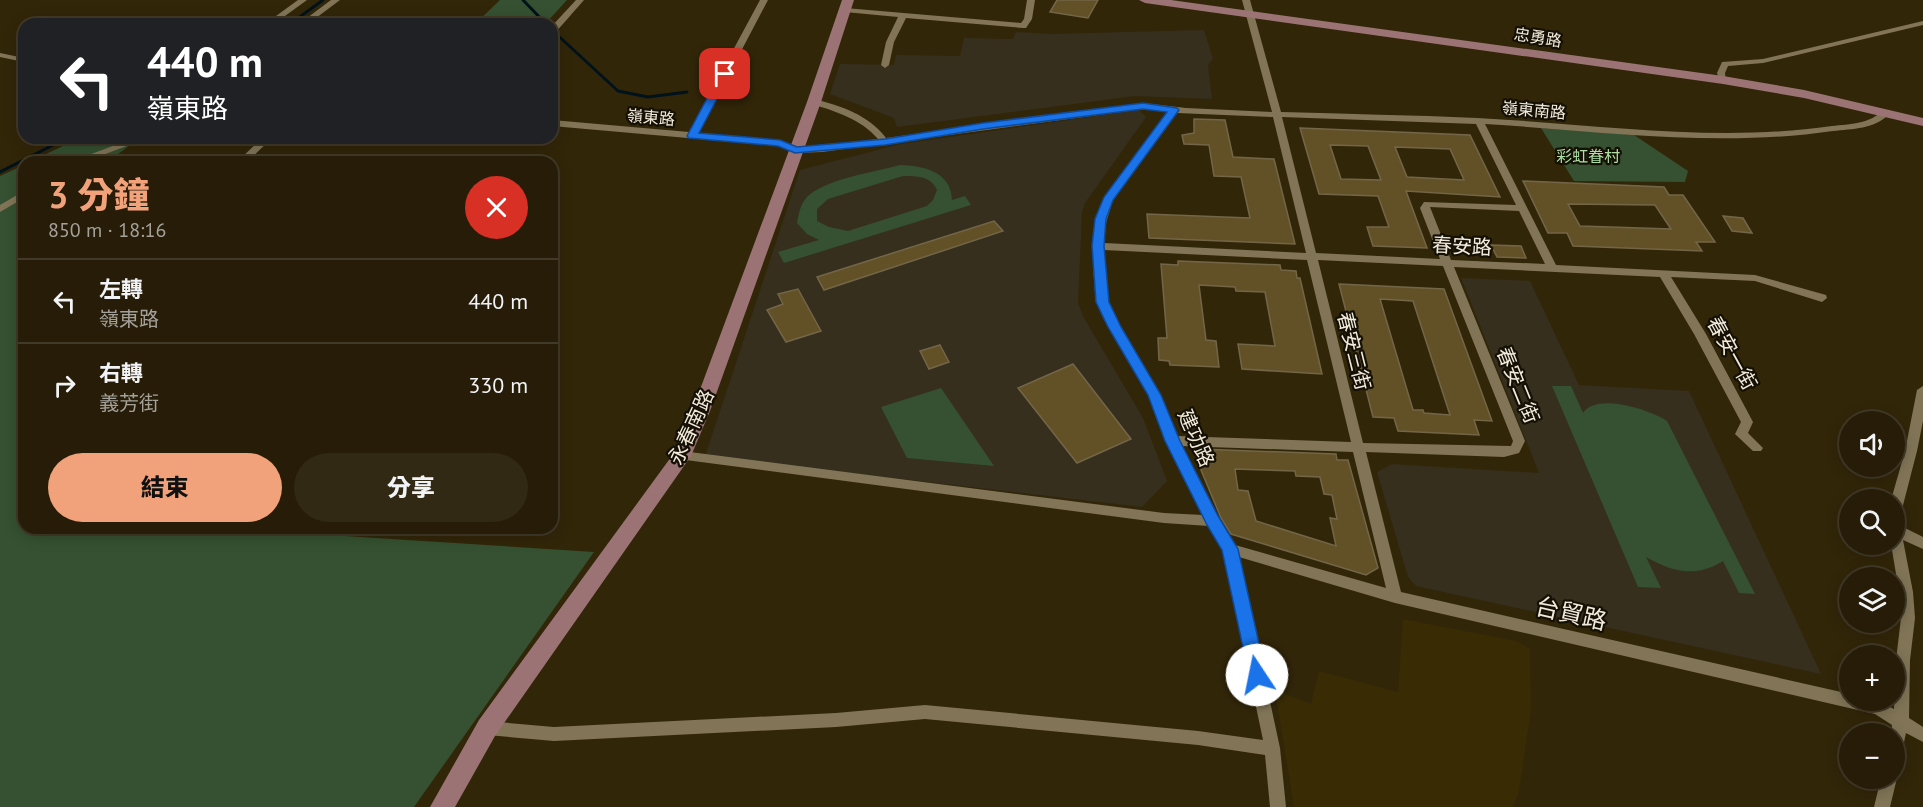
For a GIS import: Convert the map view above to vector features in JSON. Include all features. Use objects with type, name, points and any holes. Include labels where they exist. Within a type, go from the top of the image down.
[{"type":"street","points":[[278,18],[303,0]]},
{"type":"street","points":[[311,18],[336,0]]},
{"type":"street","points":[[558,24],[580,0]]},
{"type":"street","points":[[692,136],[764,0]]},
{"type":"street","points":[[847,5],[903,15],[1023,26],[1028,19],[1031,0]]},
{"type":"street","name":"忠勇路","points":[[1145,0],[1724,80],[1787,91],[1923,122]]},
{"type":"street","points":[[1246,0],[1277,114]]},
{"type":"street","name":"永春南路","points":[[442,807],[487,728],[682,456],[705,400],[847,5]]},
{"type":"street","points":[[885,65],[890,42],[903,15]]},
{"type":"street","points":[[1724,80],[1721,73],[1725,64],[1764,61],[1923,23]]},
{"type":"street","points":[[0,55],[18,59]]},
{"type":"street","points":[[814,102],[843,111],[865,122],[878,132],[885,142]]},
{"type":"street","name":"嶺東路","points":[[558,124],[780,143],[795,150],[885,142],[983,126],[1143,106],[1174,110]]},
{"type":"street","name":"嶺東南路","points":[[1174,110],[1479,121],[1648,134],[1754,137],[1803,133],[1865,123],[1882,118],[1886,112]]},
{"type":"street","name":"建功路","points":[[1174,110],[1108,200],[1100,219],[1098,246],[1103,302],[1155,395],[1173,441],[1212,520],[1230,549],[1272,748],[1278,807]]},
{"type":"street","name":"春安三街","points":[[1277,114],[1360,446],[1395,597]]},
{"type":"street","points":[[1479,121],[1552,268]]},
{"type":"street","points":[[92,156],[126,144]]},
{"type":"street","points":[[248,156],[261,144]]},
{"type":"street","points":[[0,209],[18,198]]},
{"type":"street","name":"春安二街","points":[[1173,441],[1504,452],[1515,450],[1519,441],[1425,208],[1427,204],[1521,208]]},
{"type":"street","name":"春安路","points":[[1098,246],[1755,278],[1822,298]]},
{"type":"street","name":"春安一街","points":[[1663,273],[1700,334],[1747,422],[1741,434],[1757,448]]},
{"type":"street","points":[[1901,489],[1923,390]]},
{"type":"street","points":[[682,456],[1164,518],[1212,520]]},
{"type":"street","points":[[1905,533],[1923,543]]},
{"type":"street","name":"台貿路","points":[[1230,549],[1395,597],[1878,708],[1923,735]]},
{"type":"street","points":[[1899,555],[1908,618],[1903,660],[1902,721]]},
{"type":"street","points":[[487,728],[554,734],[837,720],[925,712],[1198,738],[1250,747],[1272,748]]},
{"type":"street","points":[[1882,807],[1886,789]]},
{"type":"shaded area","points":[[1204,30],[1213,59],[1208,65],[1212,99],[1135,96],[897,127],[894,118],[830,94],[840,64],[894,65],[896,55],[960,56],[964,38],[1013,39],[1016,32],[1051,34]]},
{"type":"shaded area","points":[[1139,110],[1146,117],[1085,203],[1082,213],[1078,303],[1084,318],[1143,418],[1167,481],[1142,507],[705,456],[800,170],[901,144]]},
{"type":"shaded area","points":[[1461,278],[1530,281],[1579,385],[1689,391],[1821,674],[1416,586],[1408,577],[1377,472],[1392,464],[1539,473]]},
{"type":"shaded area","points":[[1403,619],[1516,641],[1530,649],[1531,710],[1519,791],[1513,807],[1294,807],[1275,690],[1311,704],[1319,671],[1398,692]]},
{"type":"green space","points":[[500,0],[567,0],[550,18],[481,18]]},
{"type":"green space","name":"彩虹眷村","points":[[1541,128],[1634,135],[1688,171],[1685,182],[1574,181]]},
{"type":"green space","points":[[67,144],[131,144],[116,156],[42,156]]},
{"type":"green space","points":[[900,165],[934,172],[947,182],[952,200],[965,196],[971,205],[784,263],[778,252],[819,240],[807,234],[797,223],[801,206],[807,197],[826,185]],"holes":[[[903,176],[923,178],[931,182],[937,190],[933,200],[927,206],[848,231],[829,227],[817,221],[817,209],[828,199]]]},
{"type":"green space","points":[[18,168],[18,534],[313,534],[594,552],[414,807],[0,807],[0,176]]},
{"type":"green space","points":[[1552,386],[1571,386],[1583,413],[1590,407],[1611,403],[1637,408],[1667,421],[1755,594],[1739,593],[1723,561],[1703,570],[1684,571],[1665,566],[1646,557],[1661,588],[1638,587]]},
{"type":"green space","points":[[941,388],[994,466],[907,458],[881,407]]},
{"type":"building","points":[[1057,0],[1098,0],[1088,18],[1050,12]]},
{"type":"building","points":[[1194,119],[1225,120],[1233,157],[1274,159],[1295,244],[1149,238],[1147,214],[1250,218],[1241,177],[1214,176],[1209,145],[1184,144],[1182,135],[1194,133]]},
{"type":"building","points":[[1300,128],[1470,135],[1500,197],[1406,191],[1427,248],[1373,246],[1367,227],[1389,227],[1378,196],[1319,194]],"holes":[[[1330,145],[1368,146],[1381,180],[1341,179]],[[1395,147],[1450,149],[1464,180],[1407,177]]]},
{"type":"building","points":[[1523,181],[1664,187],[1669,195],[1683,195],[1715,242],[1696,242],[1702,251],[1573,246],[1567,233],[1548,233]],"holes":[[[1568,204],[1655,205],[1671,229],[1580,226]]]},
{"type":"building","points":[[1723,216],[1743,218],[1752,233],[1732,231]]},
{"type":"building","points":[[994,221],[1003,231],[824,290],[817,277]]},
{"type":"building","points":[[1491,245],[1521,246],[1526,258],[1497,257]]},
{"type":"building","points":[[1178,261],[1280,265],[1281,270],[1296,271],[1297,278],[1300,278],[1322,374],[1242,369],[1238,344],[1275,346],[1265,292],[1236,291],[1235,287],[1199,285],[1206,340],[1216,341],[1219,367],[1170,365],[1169,361],[1159,360],[1158,338],[1167,338],[1161,264],[1178,265]]},
{"type":"building","points":[[1339,284],[1444,289],[1492,421],[1474,420],[1479,435],[1398,431],[1394,418],[1373,417]],"holes":[[[1380,299],[1413,301],[1450,415],[1413,410]]]},
{"type":"building","points":[[798,289],[821,331],[786,342],[767,310],[783,304],[778,294]]},
{"type":"building","points":[[940,345],[949,362],[929,369],[920,351]]},
{"type":"building","points":[[1073,364],[1131,439],[1077,463],[1018,388]]},
{"type":"building","points":[[1198,449],[1336,454],[1337,460],[1348,460],[1378,568],[1366,575],[1231,534],[1221,518],[1201,470]],"holes":[[[1235,469],[1295,471],[1296,476],[1320,477],[1324,494],[1332,495],[1337,519],[1330,518],[1336,546],[1256,521],[1248,491],[1238,490]]]},
{"type":"waterway","points":[[298,18],[323,0]]},
{"type":"waterway","points":[[523,0],[540,18]]},
{"type":"waterway","points":[[558,36],[618,91],[648,97],[687,92]]},
{"type":"waterway","points":[[32,156],[55,144]]},
{"type":"waterway","points":[[0,172],[18,163]]},
{"type":"route","points":[[725,74],[692,136],[780,143],[795,150],[822,149],[1143,106],[1174,110],[1108,200],[1100,219],[1098,246],[1103,302],[1155,395],[1173,441],[1212,520],[1230,549],[1257,675]]}]
